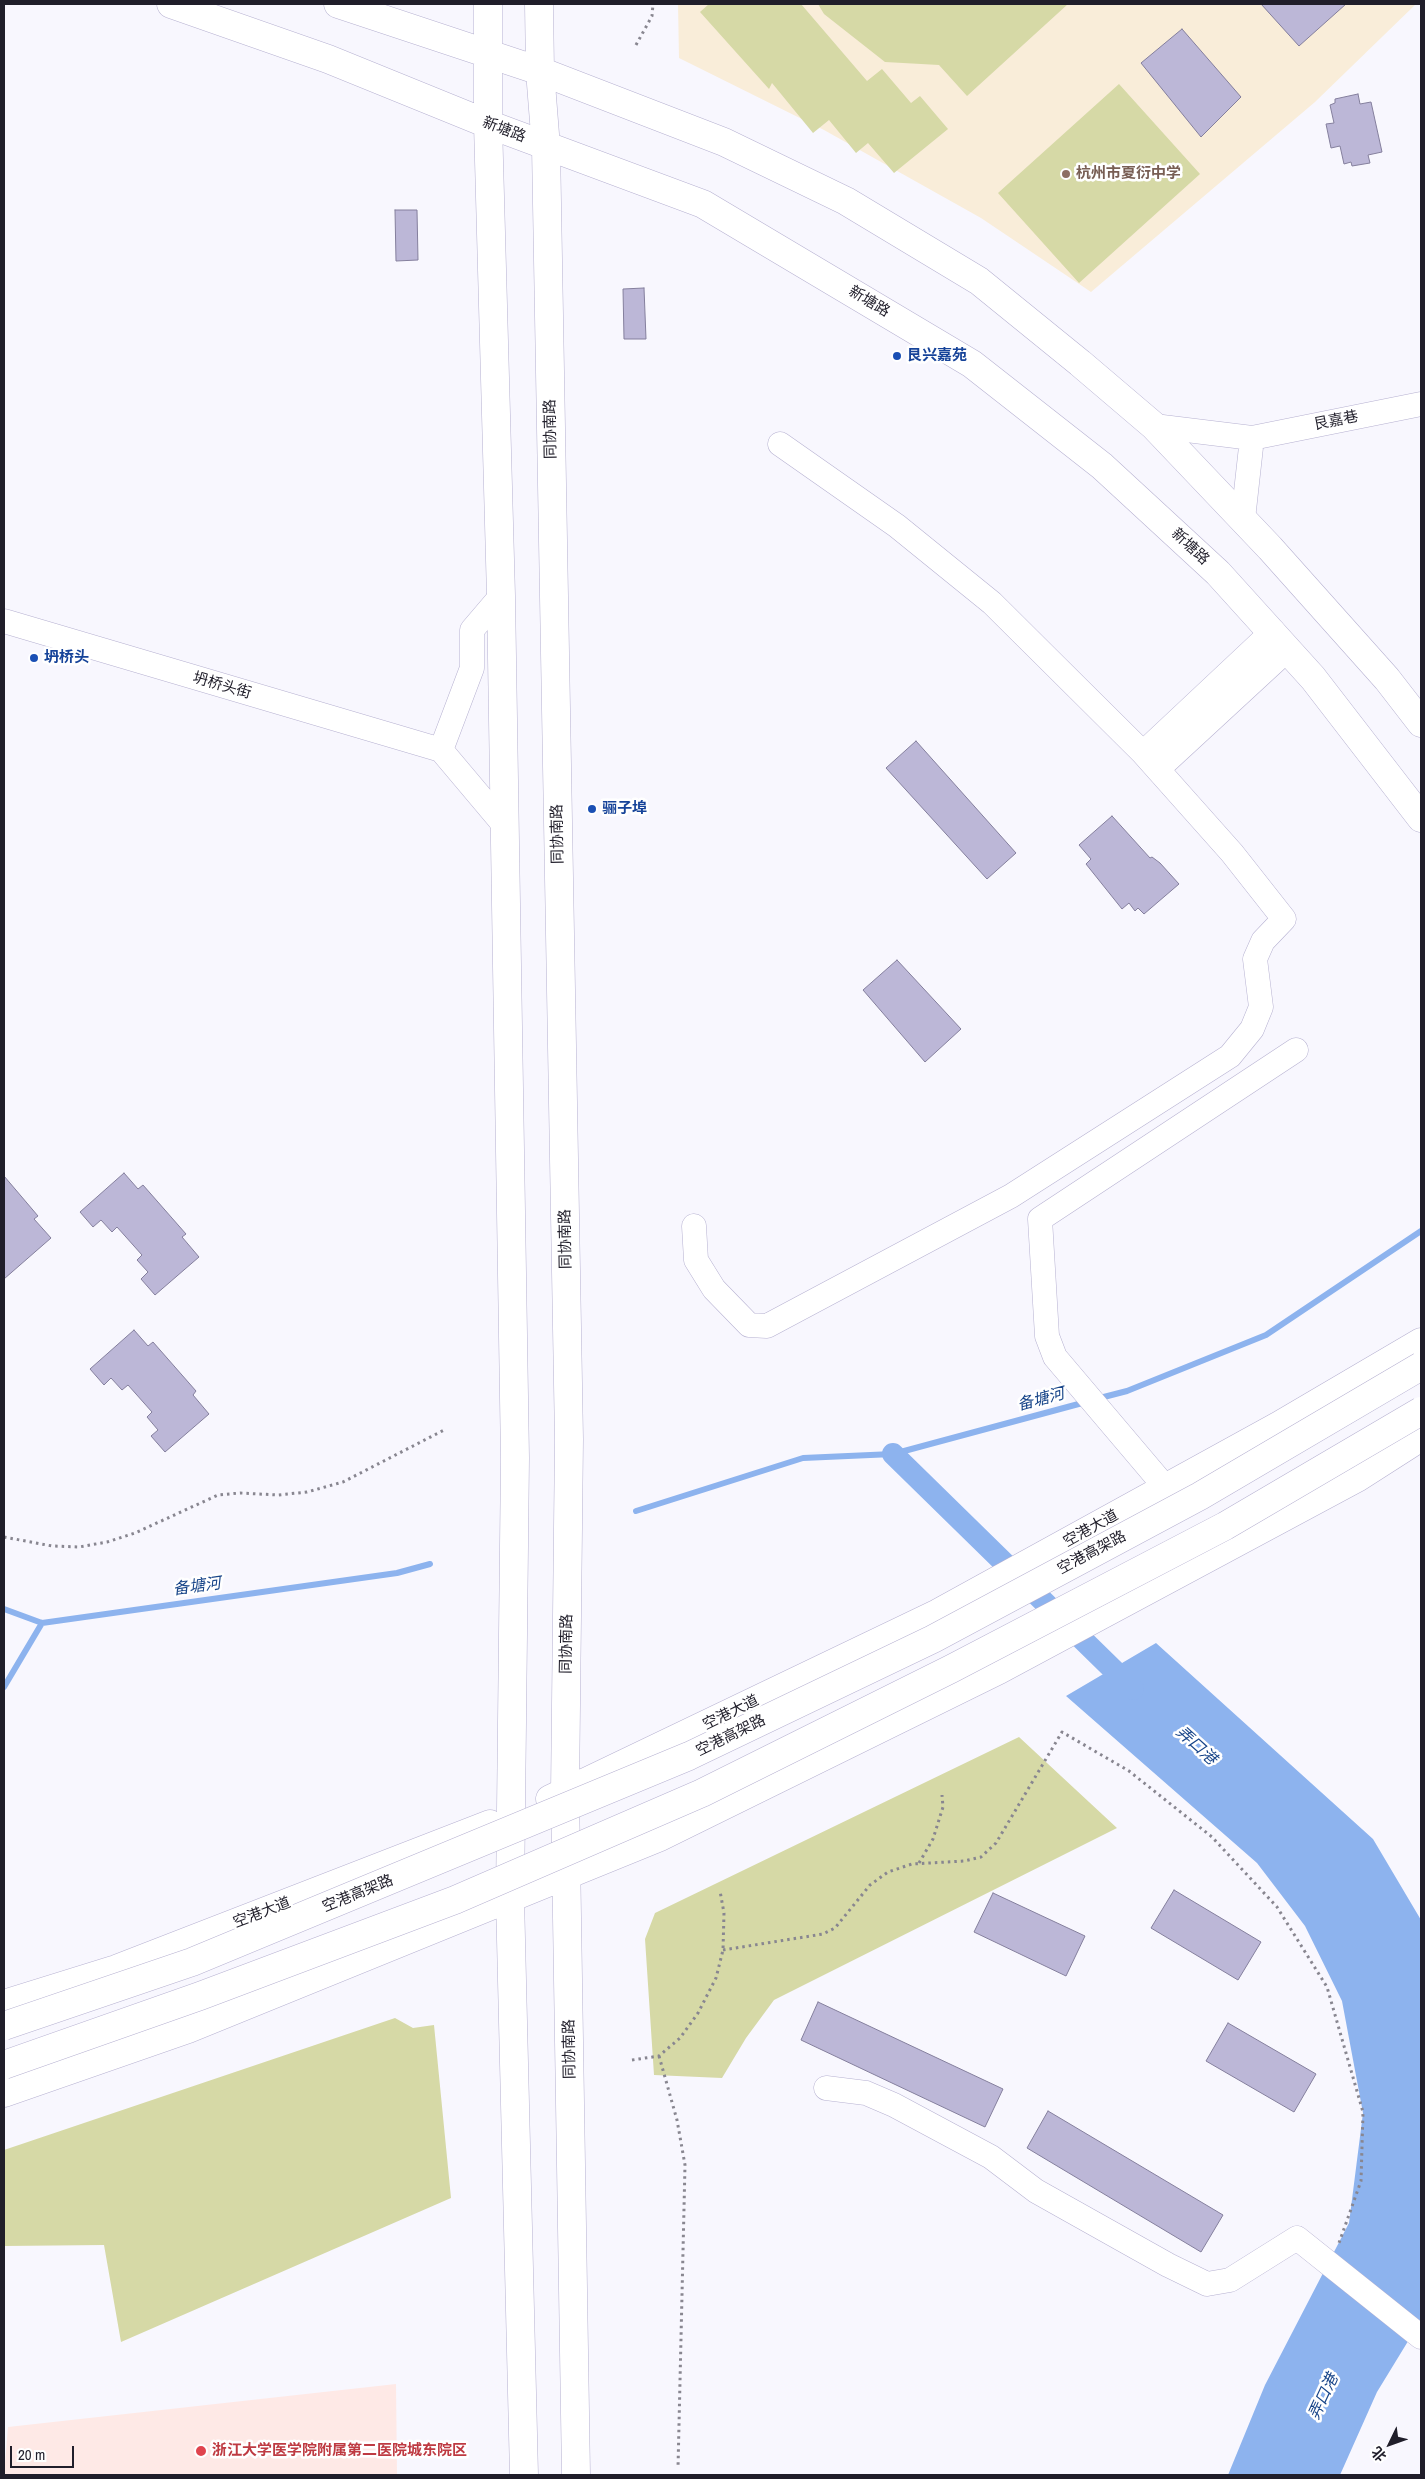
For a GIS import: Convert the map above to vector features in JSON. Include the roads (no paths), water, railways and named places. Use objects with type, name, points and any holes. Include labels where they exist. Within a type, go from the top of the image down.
[{"type":"main road","name":"新塘路","points":[[171,4],[328,59],[488,124],[703,204],[972,364],[1102,466],[1218,573],[1280,640],[1421,818]]},
{"type":"main road","points":[[338,4],[540,71],[724,142],[846,201],[979,281],[1154,426],[1243,518],[1388,680],[1421,723]]},
{"type":"main road","points":[[488,4],[488,124],[501,596],[516,1458],[509,1817],[524,2475]]},
{"type":"main road","name":"同协南路","points":[[539,4],[540,71],[546,146],[569,1439],[565,1793],[568,1875],[576,2475]]},
{"type":"main road","name":"空港大道","points":[[4,2004],[116,1969],[509,1817],[565,1793],[938,1613],[1278,1426],[1421,1342]]},
{"type":"main road","name":"空港高架路","points":[[4,2026],[192,1962],[689,1756],[933,1639],[1200,1496],[1421,1366]]},
{"type":"main road","points":[[4,2065],[200,1996],[455,1900],[702,1793],[951,1669],[1225,1526],[1421,1411]]},
{"type":"main road","points":[[4,2093],[188,2029],[660,1837],[998,1670],[1357,1478],[1421,1437]]},
{"type":"street","name":"艮嘉巷","points":[[1154,426],[1252,438],[1421,404]]},
{"type":"street","points":[[1243,518],[1252,438]]},
{"type":"street","points":[[694,1226],[696,1260],[714,1289],[749,1325],[767,1326],[1012,1196],[1230,1056],[1252,1029],[1261,1007],[1254,959],[1263,941],[1284,919],[1232,853],[1151,761],[992,603],[897,526],[780,444]]},
{"type":"street","points":[[501,596],[472,630],[472,668],[441,750],[505,826]]},
{"type":"street","name":"坍桥头街","points":[[4,622],[441,750]]},
{"type":"street","points":[[1151,761],[1280,640]]},
{"type":"street","points":[[1166,1488],[1055,1357],[1047,1336],[1040,1219],[1296,1050]]},
{"type":"street","points":[[826,2088],[866,2093],[894,2105],[991,2157],[1036,2191],[1168,2265],[1207,2284],[1230,2280],[1297,2238],[1421,2337]]},
{"type":"water","points":[[1156,1643],[1373,1839],[1421,1920],[1421,2320],[1377,2392],[1340,2475],[1228,2475],[1265,2385],[1349,2223],[1363,2113],[1342,2001],[1305,1926],[1257,1863],[1066,1696]]},
{"type":"waterway","name":"备塘河","points":[[1096,1399],[1127,1391],[1266,1335],[1421,1231]]},
{"type":"waterway","name":"备塘河","points":[[636,1511],[803,1458],[893,1454],[1086,1402]]},
{"type":"waterway","name":"弄口港","points":[[893,1454],[1133,1689]]},
{"type":"waterway","name":"备塘河","points":[[4,1609],[42,1623],[397,1573],[430,1564]]},
{"type":"waterway","name":"备塘河","points":[[4,1687],[42,1623]]},
{"type":"place","name":"杭州市夏衍中学","points":[[1066,174]]},
{"type":"place","name":"艮兴嘉苑","points":[[897,356]]},
{"type":"place","name":"坍桥头","points":[[34,658]]},
{"type":"place","name":"骊子埠","points":[[592,809]]},
{"type":"place","name":"浙江大学医学院附属第二医院城东院区","points":[[201,2451]]}]
